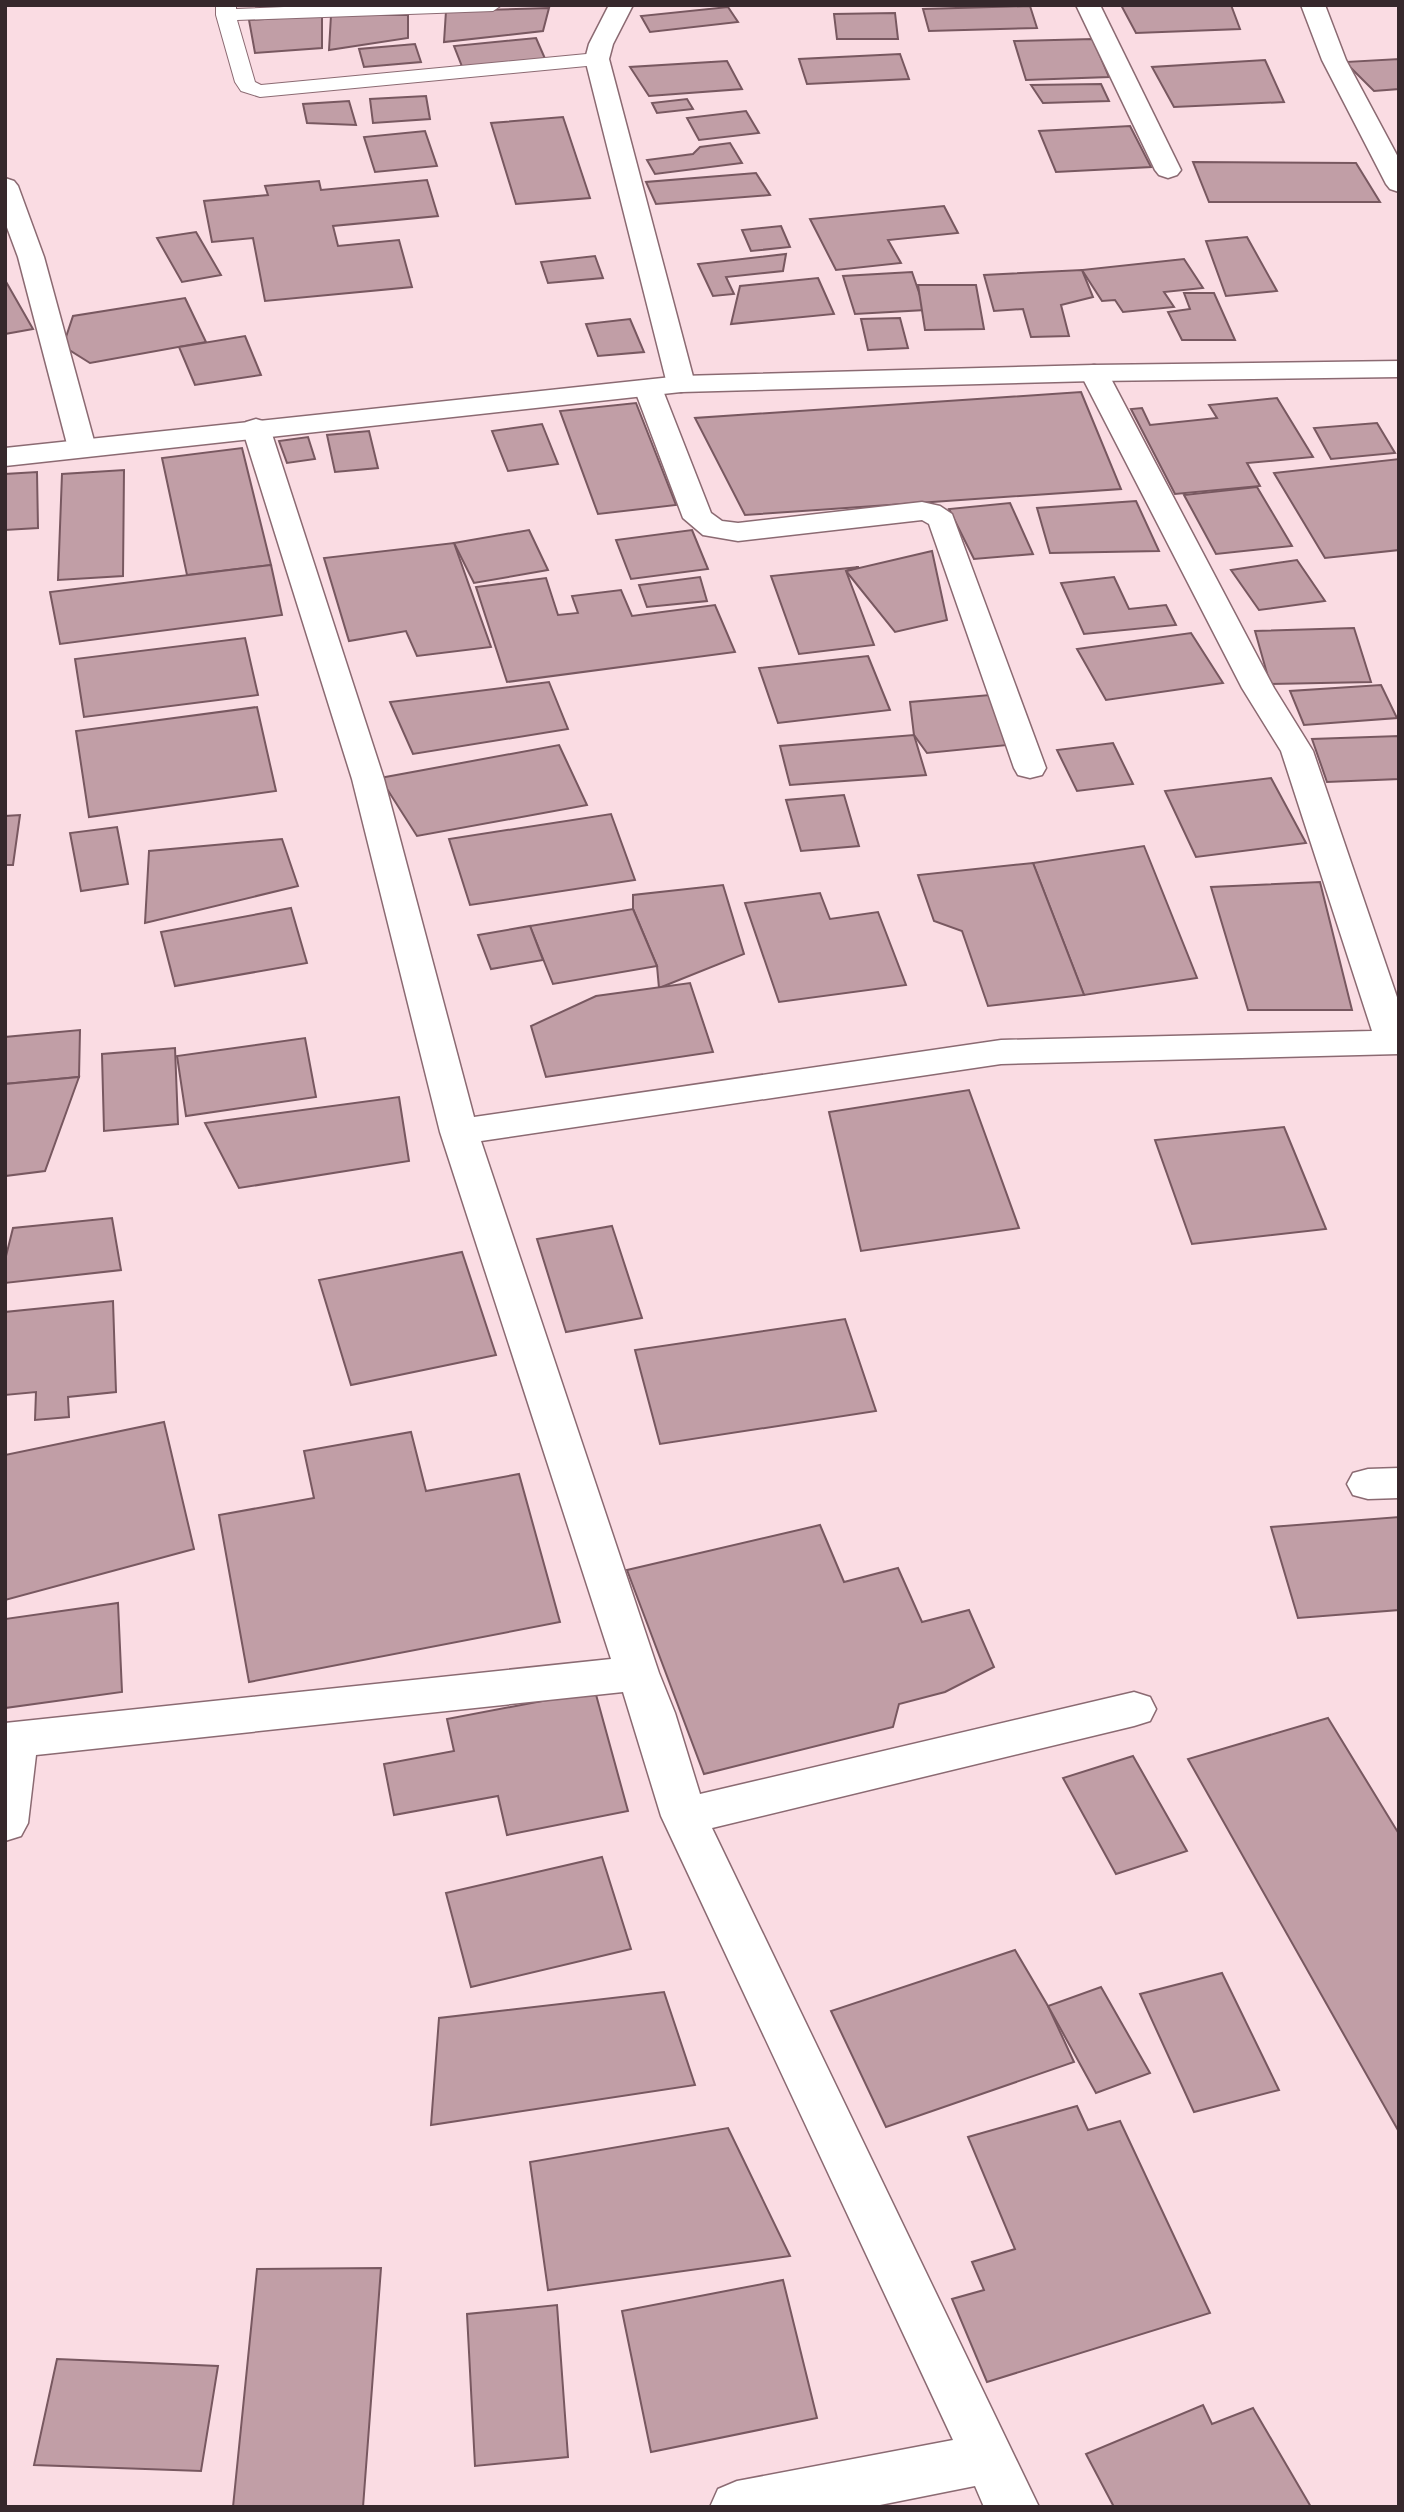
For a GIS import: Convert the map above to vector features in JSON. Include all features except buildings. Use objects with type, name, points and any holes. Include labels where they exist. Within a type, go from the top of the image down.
[{"type":"main road","points":[[621,5],[598,44],[597,59],[681,384]]},
{"type":"main road","points":[[1088,5],[1168,170]]},
{"type":"main road","points":[[1313,5],[1334,60],[1399,184]]},
{"type":"main road","points":[[5,186],[31,257],[82,448]]},
{"type":"main road","points":[[5,457],[681,384],[1094,373],[1399,369]]},
{"type":"main road","points":[[459,1132],[1002,1052],[1396,1042],[1297,751],[1258,688],[1094,373]]},
{"type":"main road","points":[[648,388],[698,518],[714,529],[738,532],[914,511],[937,515],[942,520],[1030,768]]},
{"type":"main road","points":[[256,428],[368,779],[459,1132],[637,1673],[653,1713],[684,1816],[1012,2507]]},
{"type":"main road","points":[[5,1823],[11,1741],[637,1673]]},
{"type":"main road","points":[[684,1816],[1135,1709]]},
{"type":"main road","points":[[737,2507],[989,2458]]},
{"type":"lane","points":[[493,5],[226,10],[245,82],[248,87],[260,91],[597,59]]}]
